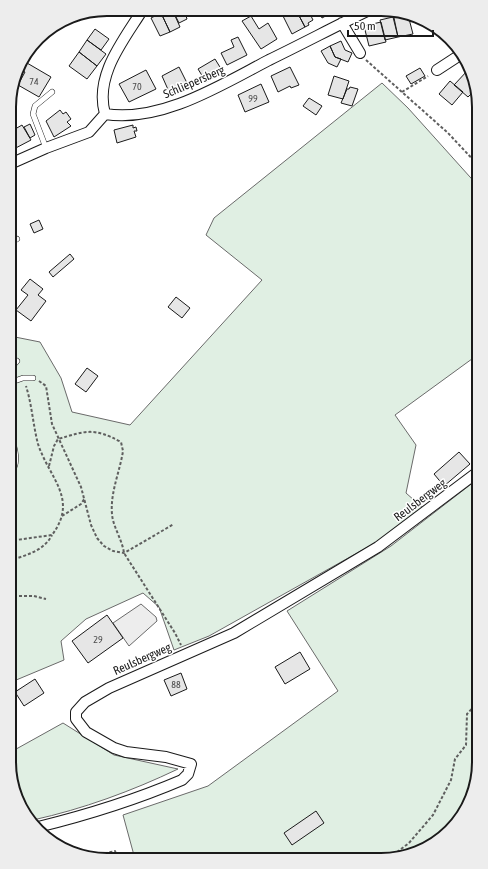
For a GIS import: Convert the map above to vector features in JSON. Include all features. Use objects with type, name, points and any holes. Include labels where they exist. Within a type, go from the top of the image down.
[{"type":"street","points":[[16,161],[89,132],[105,114],[102,94],[106,75],[114,55],[139,16]]},
{"type":"street","name":"Schliepersberg","points":[[105,114],[132,115],[168,108],[224,84],[357,16]]},
{"type":"street","points":[[342,23],[360,53]]},
{"type":"street","points":[[437,70],[457,57]]},
{"type":"street","name":"Reulsbergweg","points":[[43,826],[78,817],[135,798],[182,780],[188,774],[191,764],[166,757],[126,752],[95,738],[79,725],[75,715],[81,705],[95,696],[184,654],[234,633],[378,547],[472,476]]},
{"type":"lane","points":[[46,148],[33,114],[35,106],[52,92]]},
{"type":"lane","points":[[16,381],[23,378],[33,378]]},
{"type":"path","points":[[360,53],[448,133],[472,159]]},
{"type":"path","points":[[402,92],[437,70]]},
{"type":"path","points":[[16,559],[26,556],[47,545],[58,527],[62,516],[64,503],[50,466],[39,445],[23,378]]},
{"type":"path","points":[[33,378],[44,382],[46,386],[49,412],[58,439],[77,477],[85,498],[91,525],[97,538],[104,546],[113,551],[124,553],[174,524]]},
{"type":"path","points":[[50,466],[54,446],[58,439],[85,431],[104,433],[121,442],[123,451],[112,512],[114,524],[122,542],[124,553],[175,633],[184,654]]},
{"type":"path","points":[[62,516],[81,504],[85,498]]},
{"type":"path","points":[[16,540],[52,535]]},
{"type":"path","points":[[16,596],[34,596],[46,599]]},
{"type":"path","points":[[398,851],[409,843],[433,816],[451,780],[455,759],[466,745],[467,714],[472,709]]},
{"type":"path","points":[[107,853],[115,851],[116,853]]},
{"type":"green space","points":[[382,83],[408,108],[472,179],[472,359],[395,415],[416,445],[406,493],[424,509],[375,543],[209,636],[174,650],[159,607],[143,593],[86,619],[61,641],[64,660],[16,680],[16,337],[40,342],[61,378],[72,412],[130,425],[262,280],[206,235],[214,218]]},
{"type":"green space","points":[[472,483],[472,768],[463,802],[453,817],[436,834],[421,844],[393,852],[133,853],[123,815],[208,786],[338,691],[287,611],[391,546]]},
{"type":"green space","points":[[63,723],[114,755],[178,769],[107,799],[37,819],[25,802],[21,791],[16,768],[16,749]]},
{"type":"shaded area","points":[[141,604],[156,617],[157,621],[129,646],[113,623]]},
{"type":"building","points":[[155,16],[162,16],[170,32],[160,36],[151,18]]},
{"type":"building","points":[[162,16],[175,16],[180,27],[170,32]]},
{"type":"building","points":[[176,16],[186,16],[187,19],[179,23]]},
{"type":"building","points":[[251,16],[259,29],[268,23],[277,39],[261,49],[242,21]]},
{"type":"building","points":[[283,16],[299,16],[305,27],[292,34]]},
{"type":"building","points":[[299,16],[311,16],[313,20],[305,27]]},
{"type":"building","points":[[393,17],[398,37],[385,40],[380,20]]},
{"type":"building","points":[[394,17],[410,21],[413,34],[398,37]]},
{"type":"building","points":[[381,22],[386,42],[369,46],[364,26]]},
{"type":"building","points":[[95,29],[109,39],[101,50],[87,40]]},
{"type":"building","points":[[238,37],[247,55],[227,65],[221,53],[234,47],[231,40]]},
{"type":"building","points":[[87,40],[106,54],[97,66],[79,52]]},
{"type":"building","points":[[341,41],[345,50],[352,53],[348,62],[335,57],[330,46]]},
{"type":"building","points":[[330,46],[335,57],[341,59],[337,67],[328,63],[321,51]]},
{"type":"building","points":[[79,52],[97,66],[87,79],[69,66]]},
{"type":"building","points":[[215,59],[223,72],[206,82],[198,69]]},
{"type":"building","points":[[27,63],[51,77],[39,97],[19,85],[25,72],[23,71]]},
{"type":"building","points":[[179,67],[188,85],[170,94],[162,76]]},
{"type":"building","points":[[290,67],[299,85],[291,88],[290,86],[278,92],[271,76]]},
{"type":"building","points":[[420,68],[425,76],[411,84],[406,76]]},
{"type":"building","points":[[146,70],[156,89],[129,102],[119,84]]},
{"type":"building","points":[[465,73],[471,94],[468,97],[454,85]]},
{"type":"building","points":[[334,76],[349,81],[343,99],[328,95]]},
{"type":"building","points":[[450,81],[463,92],[452,105],[439,94]]},
{"type":"building","points":[[261,84],[269,102],[245,112],[238,95]]},
{"type":"building","points":[[350,87],[358,89],[352,106],[341,103],[347,89]]},
{"type":"building","points":[[309,98],[322,106],[316,115],[303,106]]},
{"type":"building","points":[[60,110],[63,114],[66,112],[71,119],[67,122],[71,126],[54,137],[46,121]]},
{"type":"building","points":[[30,124],[35,135],[30,138],[24,127]]},
{"type":"building","points":[[22,125],[31,140],[16,148],[16,128]]},
{"type":"building","points":[[133,125],[133,128],[136,127],[137,131],[134,131],[136,137],[117,143],[114,130]]},
{"type":"building","points":[[39,220],[43,229],[34,233],[30,224]]},
{"type":"building","points":[[70,254],[74,259],[53,277],[49,272]]},
{"type":"building","points":[[30,279],[43,289],[38,295],[46,301],[31,321],[16,310],[28,295],[21,290]]},
{"type":"building","points":[[176,297],[190,308],[182,318],[168,307]]},
{"type":"building","points":[[87,368],[98,376],[86,392],[75,384]]},
{"type":"building","points":[[459,452],[470,464],[444,486],[434,474]]},
{"type":"building","points":[[107,615],[123,638],[88,663],[72,641]]},
{"type":"building","points":[[300,652],[310,669],[285,684],[275,667]]},
{"type":"building","points":[[181,673],[187,689],[171,696],[164,680]]},
{"type":"building","points":[[35,679],[44,693],[24,706],[16,691]]},
{"type":"building","points":[[316,811],[324,823],[292,845],[284,833]]}]
